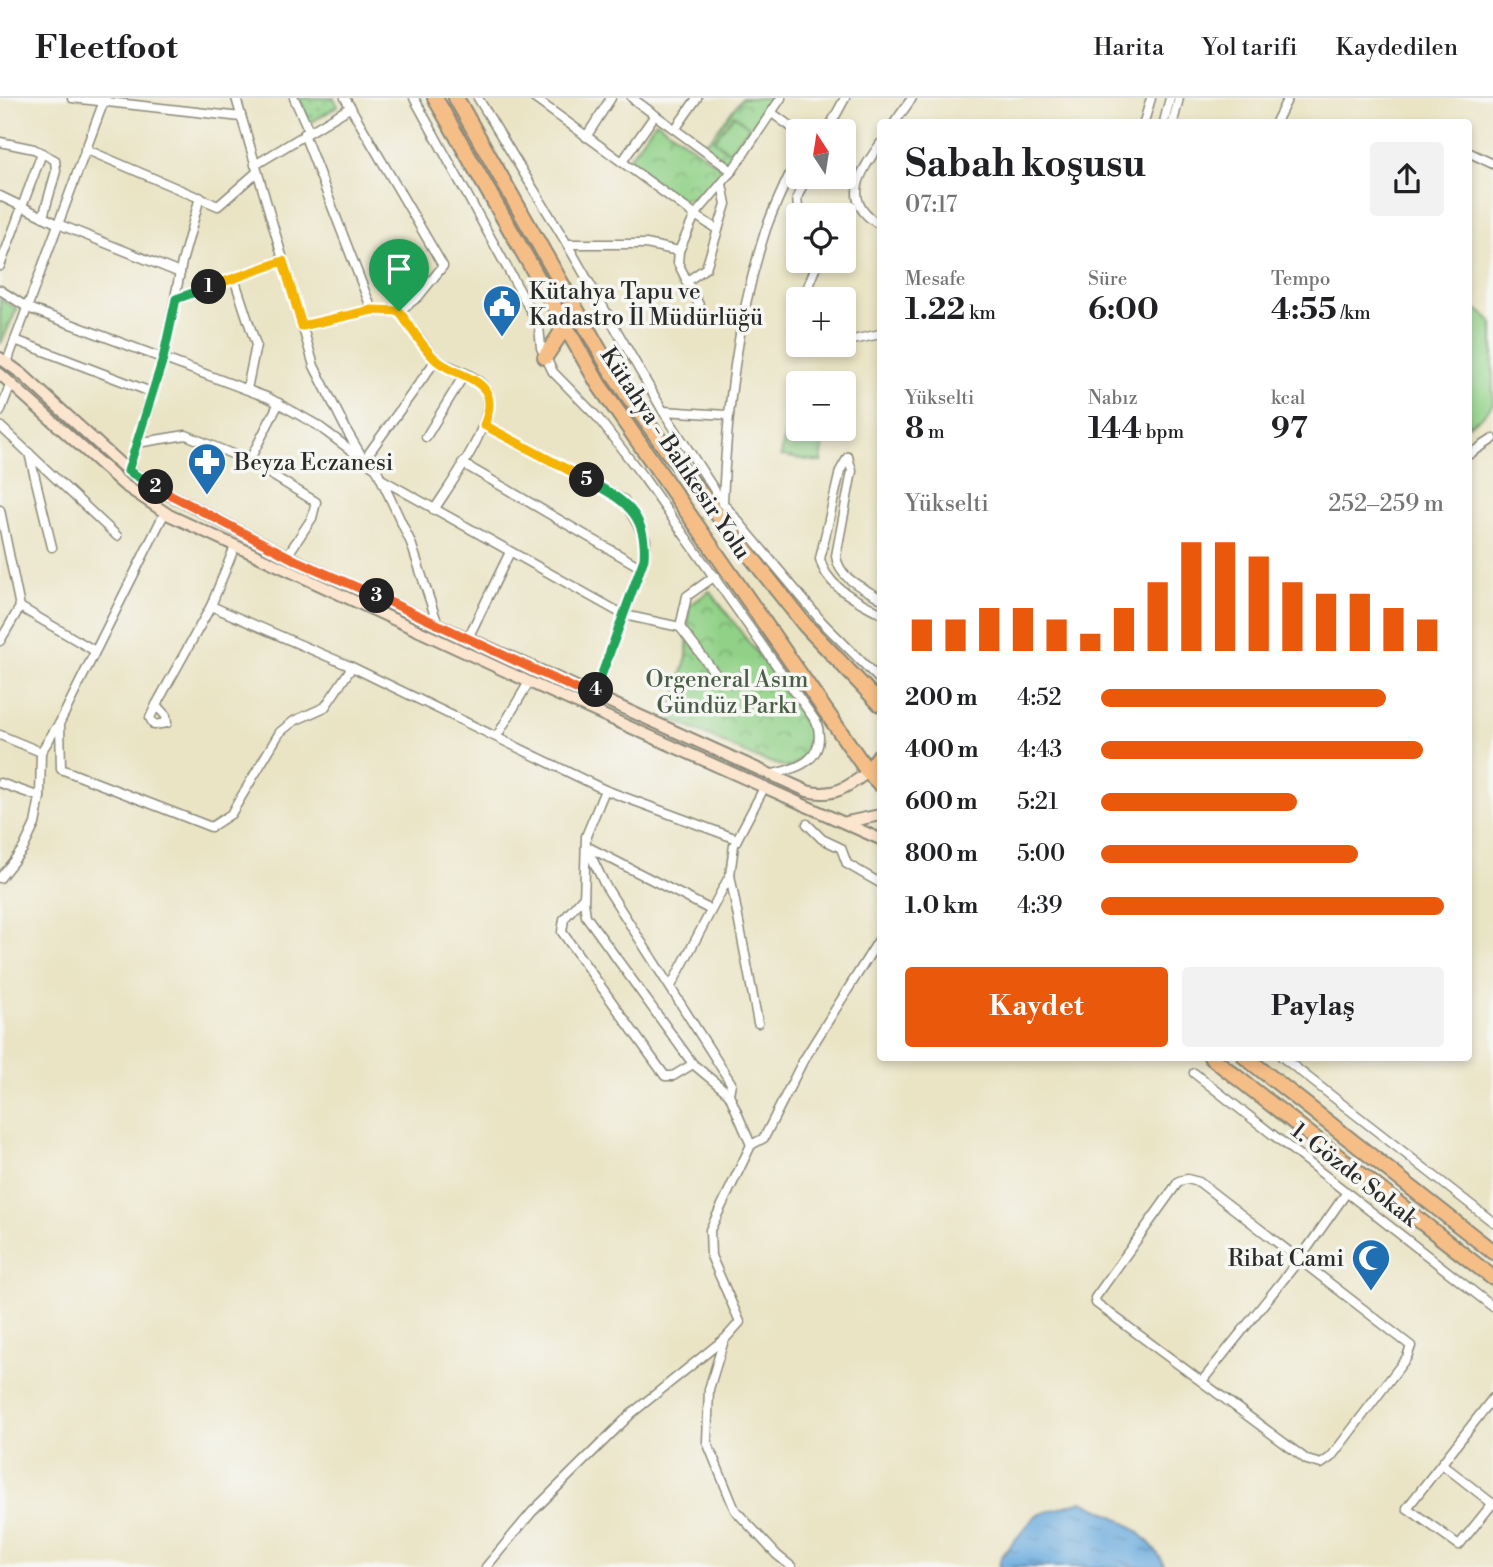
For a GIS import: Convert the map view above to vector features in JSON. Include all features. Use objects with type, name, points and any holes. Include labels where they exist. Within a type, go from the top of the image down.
[{"type":"highway","name":"Kütahya - Balıkesir Yolu","points":[[435,98],[560,321],[599,385],[868,772],[877,781]]},
{"type":"highway","name":"Kütahya - Balıkesir Yolu","points":[[456,98],[614,376],[668,452],[804,625],[877,701]]},
{"type":"highway","points":[[545,357],[561,333],[560,321]]},
{"type":"highway","points":[[868,772],[877,759]]},
{"type":"highway","points":[[1217,1061],[1493,1278]]},
{"type":"highway","points":[[1250,1061],[1493,1252]]},
{"type":"main road","points":[[3,360],[128,471],[287,555],[468,636],[767,780],[877,837]]},
{"type":"main road","points":[[0,374],[124,485],[165,512],[529,682],[767,780],[807,791],[826,795],[843,789],[868,772]]},
{"type":"main road","points":[[847,822],[877,816]]},
{"type":"street","points":[[73,98],[241,117]]},
{"type":"street","points":[[236,98],[314,366],[364,460]]},
{"type":"street","points":[[294,98],[372,310]]},
{"type":"street","points":[[302,326],[372,310],[399,311],[418,297],[443,266],[345,98]]},
{"type":"street","points":[[414,98],[539,327],[545,357],[554,372],[598,418],[715,576],[817,723],[819,743],[809,760],[794,771],[767,780],[737,839],[730,875],[671,986]]},
{"type":"street","points":[[478,98],[568,244],[663,411],[723,503],[823,624],[877,677]]},
{"type":"street","points":[[534,98],[718,230]]},
{"type":"street","points":[[586,137],[611,98]]},
{"type":"street","points":[[632,98],[732,171]]},
{"type":"street","points":[[676,128],[697,98]]},
{"type":"street","points":[[741,323],[706,319],[678,263],[679,251],[695,215],[732,171],[781,98]]},
{"type":"street","points":[[834,119],[845,98]]},
{"type":"street","points":[[897,119],[912,98]]},
{"type":"street","points":[[1145,119],[1151,98]]},
{"type":"street","points":[[1165,119],[1170,98]]},
{"type":"street","points":[[1174,119],[1180,98]]},
{"type":"street","points":[[1278,119],[1288,98]]},
{"type":"street","points":[[3,360],[15,340],[28,308],[104,100]]},
{"type":"street","points":[[85,149],[218,206],[256,169],[306,133],[351,107]]},
{"type":"street","points":[[772,113],[786,123]]},
{"type":"street","points":[[622,162],[655,115]]},
{"type":"street","points":[[0,142],[42,153],[55,160],[56,171],[43,217]]},
{"type":"street","points":[[877,148],[862,170],[857,186],[860,208],[868,218],[877,223]]},
{"type":"street","points":[[0,266],[42,153]]},
{"type":"street","points":[[1472,154],[1493,164]]},
{"type":"street","points":[[723,503],[727,415],[741,323],[766,228],[786,183]]},
{"type":"street","points":[[686,282],[706,268],[726,204],[722,184]]},
{"type":"street","points":[[0,196],[58,225],[180,273]]},
{"type":"street","points":[[128,471],[163,359],[180,273],[200,197]]},
{"type":"street","points":[[568,244],[646,244],[679,251]]},
{"type":"street","points":[[176,299],[283,261]]},
{"type":"street","points":[[234,278],[256,345],[247,389]]},
{"type":"street","points":[[0,290],[28,308],[279,403],[317,425],[376,468],[411,543],[437,622]]},
{"type":"street","points":[[399,311],[436,360],[478,380],[488,400],[484,425],[434,510]]},
{"type":"street","points":[[856,339],[877,335]]},
{"type":"street","points":[[15,340],[151,392]]},
{"type":"street","points":[[364,460],[436,360]]},
{"type":"street","points":[[426,437],[464,374]]},
{"type":"street","points":[[0,412],[11,383]]},
{"type":"street","points":[[249,461],[279,403]]},
{"type":"street","points":[[663,411],[727,415]]},
{"type":"street","points":[[484,425],[624,500],[646,540],[624,615],[593,697]]},
{"type":"street","points":[[0,426],[117,536]]},
{"type":"street","points":[[137,443],[186,435],[249,461],[316,502],[312,518],[287,555]]},
{"type":"street","points":[[1472,452],[1493,439]]},
{"type":"street","points":[[29,453],[52,547]]},
{"type":"street","points":[[877,596],[843,575],[838,567],[836,556],[852,471],[848,457],[840,471],[820,559],[822,573],[877,611]]},
{"type":"street","points":[[462,463],[640,567]]},
{"type":"street","points":[[382,480],[624,615],[680,626],[718,677]]},
{"type":"street","points":[[0,510],[20,607],[0,641]]},
{"type":"street","points":[[0,878],[23,849],[35,824],[40,797],[41,752],[60,722],[165,512]]},
{"type":"street","points":[[156,705],[211,606],[235,546]]},
{"type":"street","points":[[468,636],[510,552]]},
{"type":"street","points":[[680,626],[687,596],[715,576]]},
{"type":"street","points":[[211,606],[352,667],[605,790],[737,839]]},
{"type":"street","points":[[20,607],[95,651]]},
{"type":"street","points":[[60,722],[61,769],[211,827],[231,814],[280,732],[293,721],[325,707],[352,667]]},
{"type":"street","points":[[497,736],[529,682]]},
{"type":"street","points":[[0,735],[41,752]]},
{"type":"street","points":[[0,783],[40,797]]},
{"type":"street","points":[[605,790],[586,836],[586,916],[693,1064],[729,1094],[751,1145]]},
{"type":"street","points":[[807,824],[822,839],[841,848],[847,864],[877,881]]},
{"type":"street","points":[[586,846],[711,910]]},
{"type":"street","points":[[586,846],[604,885],[731,1083],[729,1094]]},
{"type":"street","points":[[730,875],[758,1023]]},
{"type":"street","points":[[584,897],[564,919],[562,932],[666,1076],[673,1076],[693,1064]]},
{"type":"street","points":[[486,1567],[532,1512],[632,1413],[724,1340],[740,1322],[711,1256],[710,1230],[751,1145],[764,1138],[803,1062],[877,943]]},
{"type":"street","points":[[1287,1061],[1493,1222]]},
{"type":"street","name":"1. Gözde Sokak","points":[[1194,1073],[1493,1307]]},
{"type":"street","points":[[1192,1179],[1199,1182],[1411,1346],[1407,1357],[1331,1457],[1321,1465],[1307,1460],[1202,1381],[1098,1307],[1095,1298],[1180,1181],[1192,1179]]},
{"type":"street","points":[[1202,1381],[1299,1260],[1347,1192]]},
{"type":"street","points":[[724,1340],[709,1389],[707,1442],[735,1510],[777,1555],[792,1567]]},
{"type":"street","points":[[1442,1464],[1493,1503],[1459,1545],[1407,1508],[1493,1398]]},
{"type":"green space","points":[[299,98],[334,98],[338,106],[310,123]]},
{"type":"green space","points":[[742,98],[774,98],[728,162],[703,144],[712,137]]},
{"type":"green space","points":[[734,115],[749,127],[729,152],[714,140]]},
{"type":"green space","points":[[656,121],[719,166],[721,173],[701,196],[681,200],[627,161]]},
{"type":"green space","points":[[0,299],[17,309],[1,343],[0,343]]},
{"type":"green space","points":[[1472,307],[1483,313],[1493,324],[1493,404],[1481,418],[1472,423]]},
{"type":"green space","points":[[785,433],[786,441],[824,441],[821,462],[781,456]]},
{"type":"green space","name":"Orgeneral Asım Gündüz Parkı","points":[[710,591],[813,727],[808,752],[788,768],[754,757],[669,718],[687,656],[689,606]]},
{"type":"water","points":[[1082,1501],[1107,1512],[1141,1534],[1165,1567],[999,1567],[1001,1557],[1036,1515]]},
{"type":"place","name":"Kütahya Tapu ve Kadastro İl Müdürlüğü","points":[[502,338]]},
{"type":"place","name":"Beyza Eczanesi","points":[[207,496]]},
{"type":"place","name":"Ribat Cami","points":[[1371,1292]]},
{"type":"route","points":[[283,261],[302,326],[372,310],[399,311],[436,360],[478,380],[484,388],[488,400],[484,425],[624,500],[640,525],[646,540],[644,559],[593,697],[455,630],[295,560],[128,471],[163,359],[176,299],[283,261]]}]
